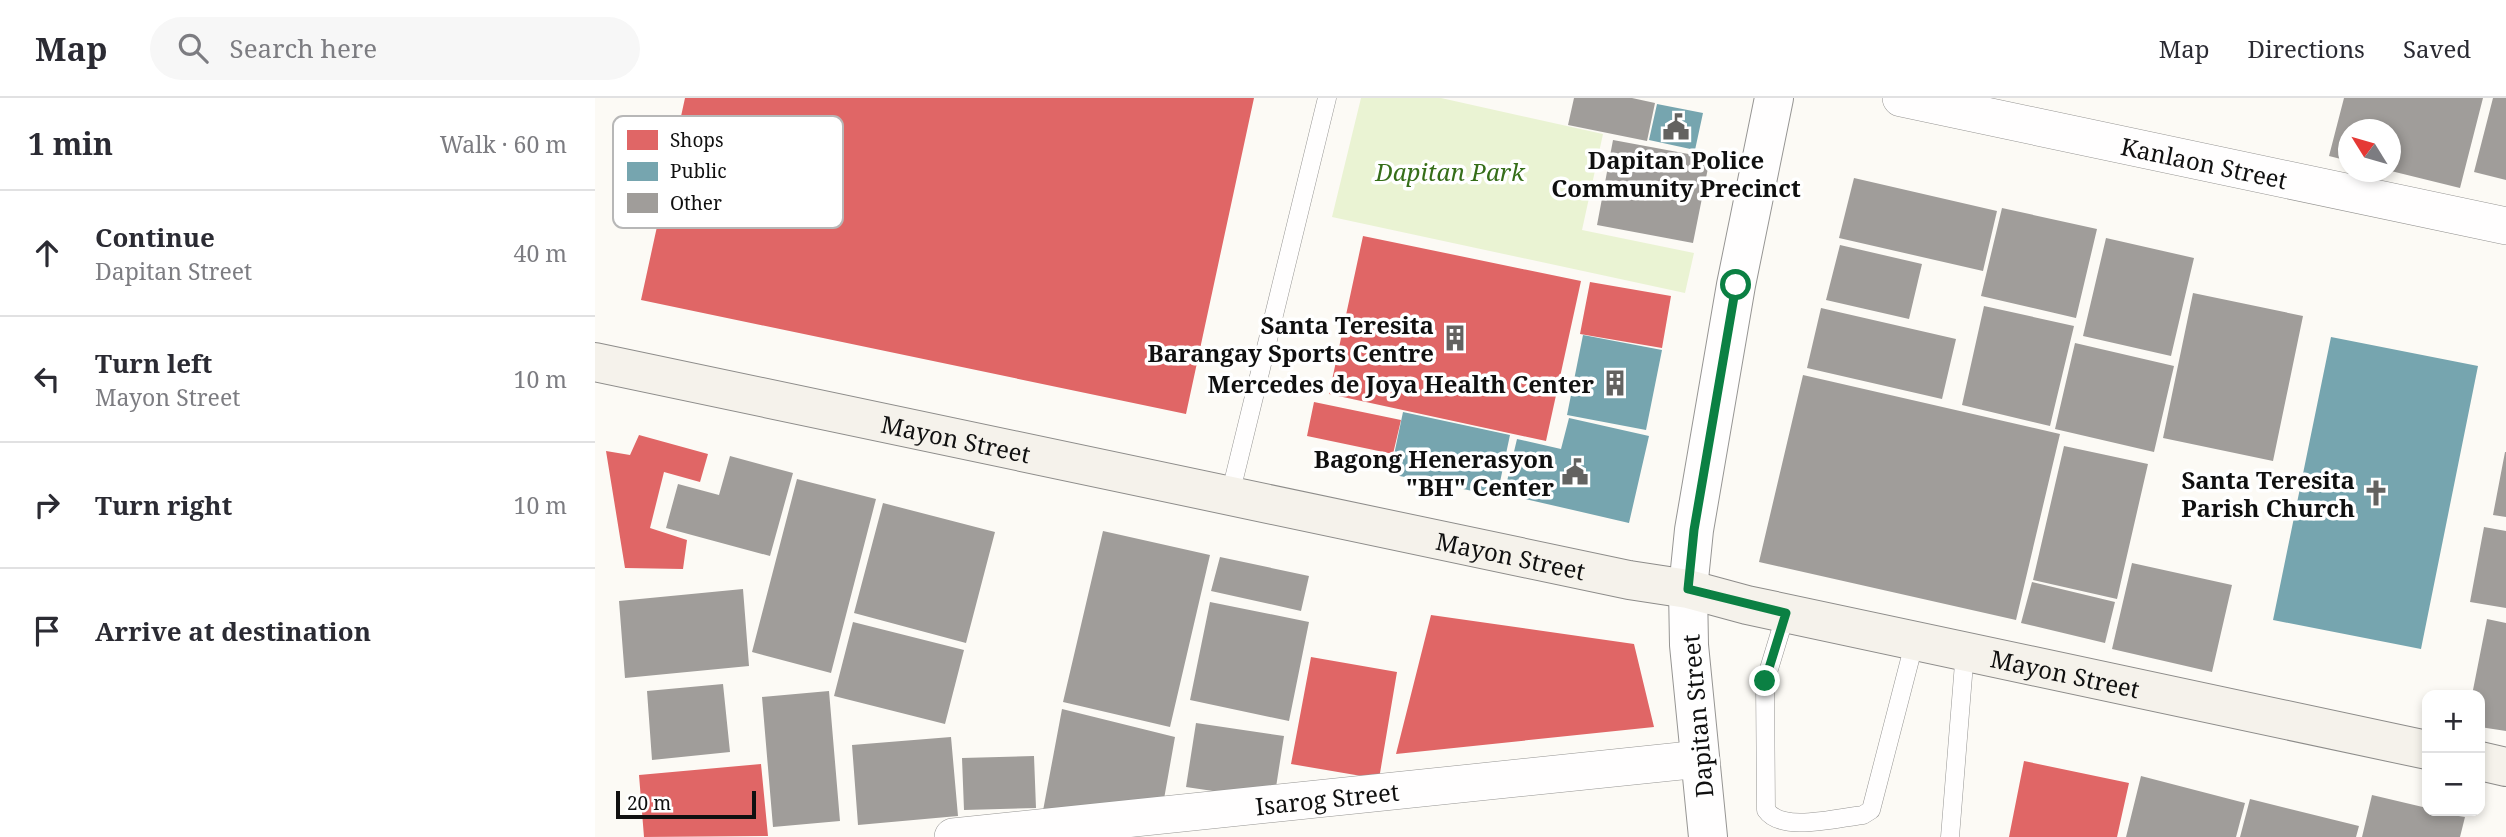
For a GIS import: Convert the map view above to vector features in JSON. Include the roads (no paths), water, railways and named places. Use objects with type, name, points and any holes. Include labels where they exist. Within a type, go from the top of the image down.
[{"type":"main road","name":"Mayon Street","points":[[595,362],[1629,580],[1688,589],[1786,613],[2422,749]]},
{"type":"main road","points":[[2485,762],[2506,767]]},
{"type":"street","name":"Dapitan Street","points":[[1708,837],[1689,645],[1688,589],[1694,530],[1734,299],[1774,98]]},
{"type":"street","name":"Kanlaon Street","points":[[1901,98],[2506,226]]},
{"type":"street","name":"Isarog Street","points":[[953,837],[1700,759]]},
{"type":"lane","points":[[1230,495],[1327,98]]},
{"type":"lane","points":[[1786,613],[1765,681],[1766,810],[1772,818],[1784,823],[1863,816],[1871,810],[1915,640]]},
{"type":"lane","points":[[1950,837],[1965,651]]},
{"type":"place","name":"Dapitan Police Community Precinct","points":[[1676,127]]},
{"type":"place","name":"Santa Teresita Barangay Sports Centre","points":[[1455,338]]},
{"type":"place","name":"Mercedes de Joya Health Center","points":[[1615,383]]},
{"type":"place","name":"Bagong Henerasyon \"BH\" Center","points":[[1575,472]]},
{"type":"place","name":"Santa Teresita Parish Church","points":[[2376,493]]},
{"type":"park label","name":"Dapitan Park","points":[[1450,171]]}]
